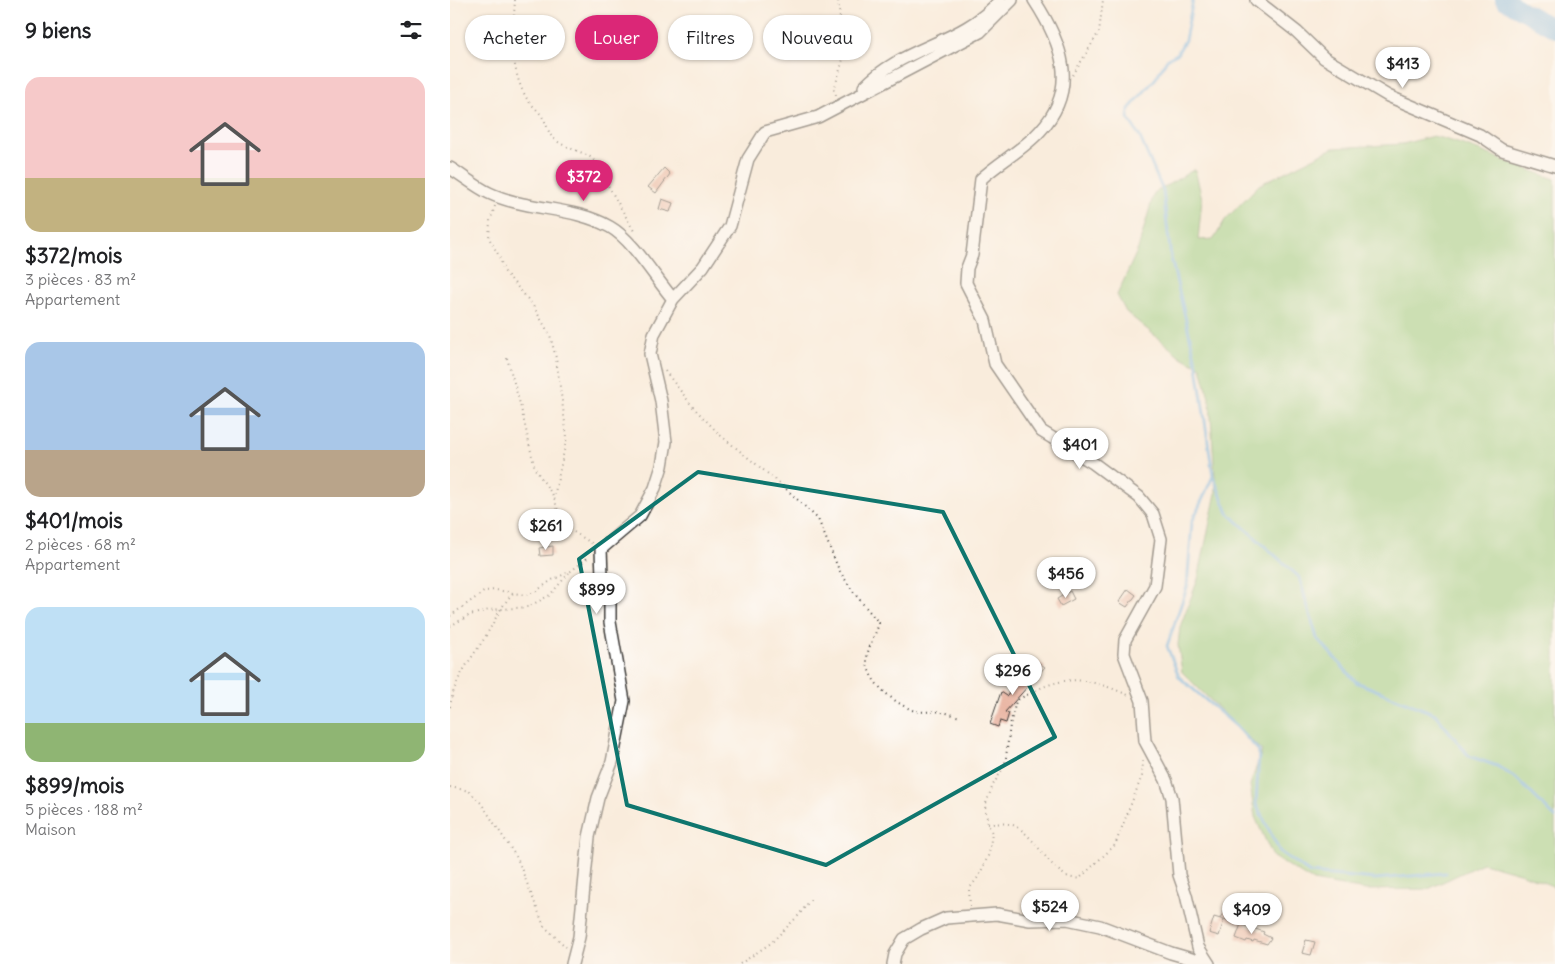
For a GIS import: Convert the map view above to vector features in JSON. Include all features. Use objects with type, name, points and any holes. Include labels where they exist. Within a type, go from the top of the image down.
[{"type":"street","points":[[856,96],[874,76],[922,48],[958,34],[986,16],[1000,0]]},
{"type":"street","points":[[573,961],[578,937],[589,837],[598,798],[612,762],[624,700],[610,622],[610,600],[602,576],[601,549],[640,516],[655,488],[662,466],[666,442],[661,401],[650,354],[654,334],[672,299],[703,267],[730,226],[748,159],[765,132],[818,116],[980,32],[1012,0]]},
{"type":"street","points":[[1034,0],[1054,34],[1065,83],[1061,100],[1040,132],[981,179],[972,255],[967,268],[966,283],[984,320],[995,364],[1041,431],[1120,481],[1139,497],[1153,514],[1161,538],[1155,586],[1125,640],[1124,654],[1142,701],[1145,741],[1166,780],[1172,798],[1179,875],[1186,895],[1198,946],[1209,964]]},
{"type":"street","points":[[1256,0],[1296,32],[1324,58],[1388,96],[1480,135],[1502,150],[1555,166]]},
{"type":"street","points":[[450,168],[489,193],[532,206],[583,215],[611,228],[636,251],[672,299]]},
{"type":"street","points":[[893,964],[895,954],[904,939],[946,918],[997,914],[1030,920],[1067,919],[1100,926],[1170,953],[1209,964]]},
{"type":"path","points":[[515,0],[513,36],[515,74],[526,99],[542,116],[552,137],[562,145],[583,151],[593,159],[636,235],[636,251]]},
{"type":"path","points":[[838,0],[844,56],[834,90],[838,106]]},
{"type":"path","points":[[1065,83],[1072,78],[1099,32],[1103,0]]},
{"type":"path","points":[[498,196],[490,221],[489,238],[504,271],[532,304],[550,335],[556,358],[566,437],[554,497]]},
{"type":"path","points":[[650,354],[678,385],[692,407],[720,434],[782,484],[818,519],[839,570],[854,593],[878,623],[875,638],[868,652],[867,670],[874,680],[894,699],[913,710],[933,714],[940,711],[961,717]]},
{"type":"path","points":[[450,616],[485,591],[496,590],[525,595],[535,592],[552,580],[571,571],[601,549],[569,529],[559,515],[554,497],[535,470],[520,404],[506,358]]},
{"type":"path","points":[[450,626],[470,615],[499,609],[528,608],[550,595],[571,571]]},
{"type":"path","points":[[450,707],[453,690],[462,669],[484,638],[499,609],[513,593]]},
{"type":"path","points":[[970,916],[969,889],[979,876],[989,854],[992,833],[988,824],[986,806],[993,785],[1005,765],[1010,725],[1016,701],[1034,690],[1056,682],[1085,679],[1142,701]]},
{"type":"path","points":[[988,824],[1014,825],[1037,844],[1062,875],[1073,879],[1080,878],[1115,845],[1142,776],[1143,758]]},
{"type":"path","points":[[450,787],[469,791],[481,803],[517,858],[544,926],[573,961]]},
{"type":"path","points":[[740,964],[771,943],[798,916],[811,899]]},
{"type":"highlighted area","points":[[698,472],[943,512],[1055,737],[826,865],[627,805],[579,559]]},
{"type":"green space","points":[[1433,136],[1464,145],[1555,179],[1555,887],[1523,874],[1483,863],[1428,889],[1366,890],[1313,881],[1273,857],[1255,817],[1250,785],[1262,751],[1182,672],[1178,645],[1180,627],[1198,579],[1216,493],[1210,402],[1201,367],[1181,357],[1126,312],[1117,295],[1138,249],[1154,193],[1195,169],[1202,199],[1198,240],[1214,239],[1225,220],[1259,185],[1333,148],[1403,144]]},
{"type":"building","points":[[664,168],[670,174],[656,193],[648,187]]},
{"type":"building","points":[[662,199],[673,203],[670,212],[659,209]]},
{"type":"building","points":[[553,546],[553,555],[540,556],[539,548]]},
{"type":"building","points":[[1128,589],[1136,595],[1127,607],[1119,602]]},
{"type":"building","points":[[1070,591],[1074,599],[1061,606],[1057,599]]},
{"type":"building","points":[[1038,662],[1045,667],[1005,712],[1009,713],[1006,723],[1000,721],[998,727],[990,724],[1001,692],[1007,696],[1019,679],[1022,682]]},
{"type":"building","points":[[1232,898],[1245,906],[1243,909],[1250,911],[1246,925],[1220,918]]},
{"type":"building","points":[[1214,917],[1224,920],[1219,936],[1209,933]]},
{"type":"building","points":[[1241,924],[1264,932],[1263,934],[1271,938],[1267,944],[1254,940],[1253,942],[1247,940],[1246,942],[1236,938]]},
{"type":"building","points":[[1306,940],[1315,942],[1311,955],[1302,953]]},
{"type":"waterway","points":[[1193,0],[1185,40],[1177,54],[1167,59],[1156,78],[1129,109],[1128,118],[1139,135],[1163,191],[1171,258],[1197,366],[1213,476],[1192,522],[1187,587],[1167,646],[1179,677],[1236,726],[1259,751],[1256,804],[1280,852],[1310,873],[1375,879],[1446,873]]},
{"type":"waterway","points":[[1504,0],[1555,29]]},
{"type":"waterway","points":[[1213,476],[1228,513],[1299,577],[1317,638],[1356,682],[1435,714],[1469,756],[1497,766],[1517,779],[1555,817]]}]
